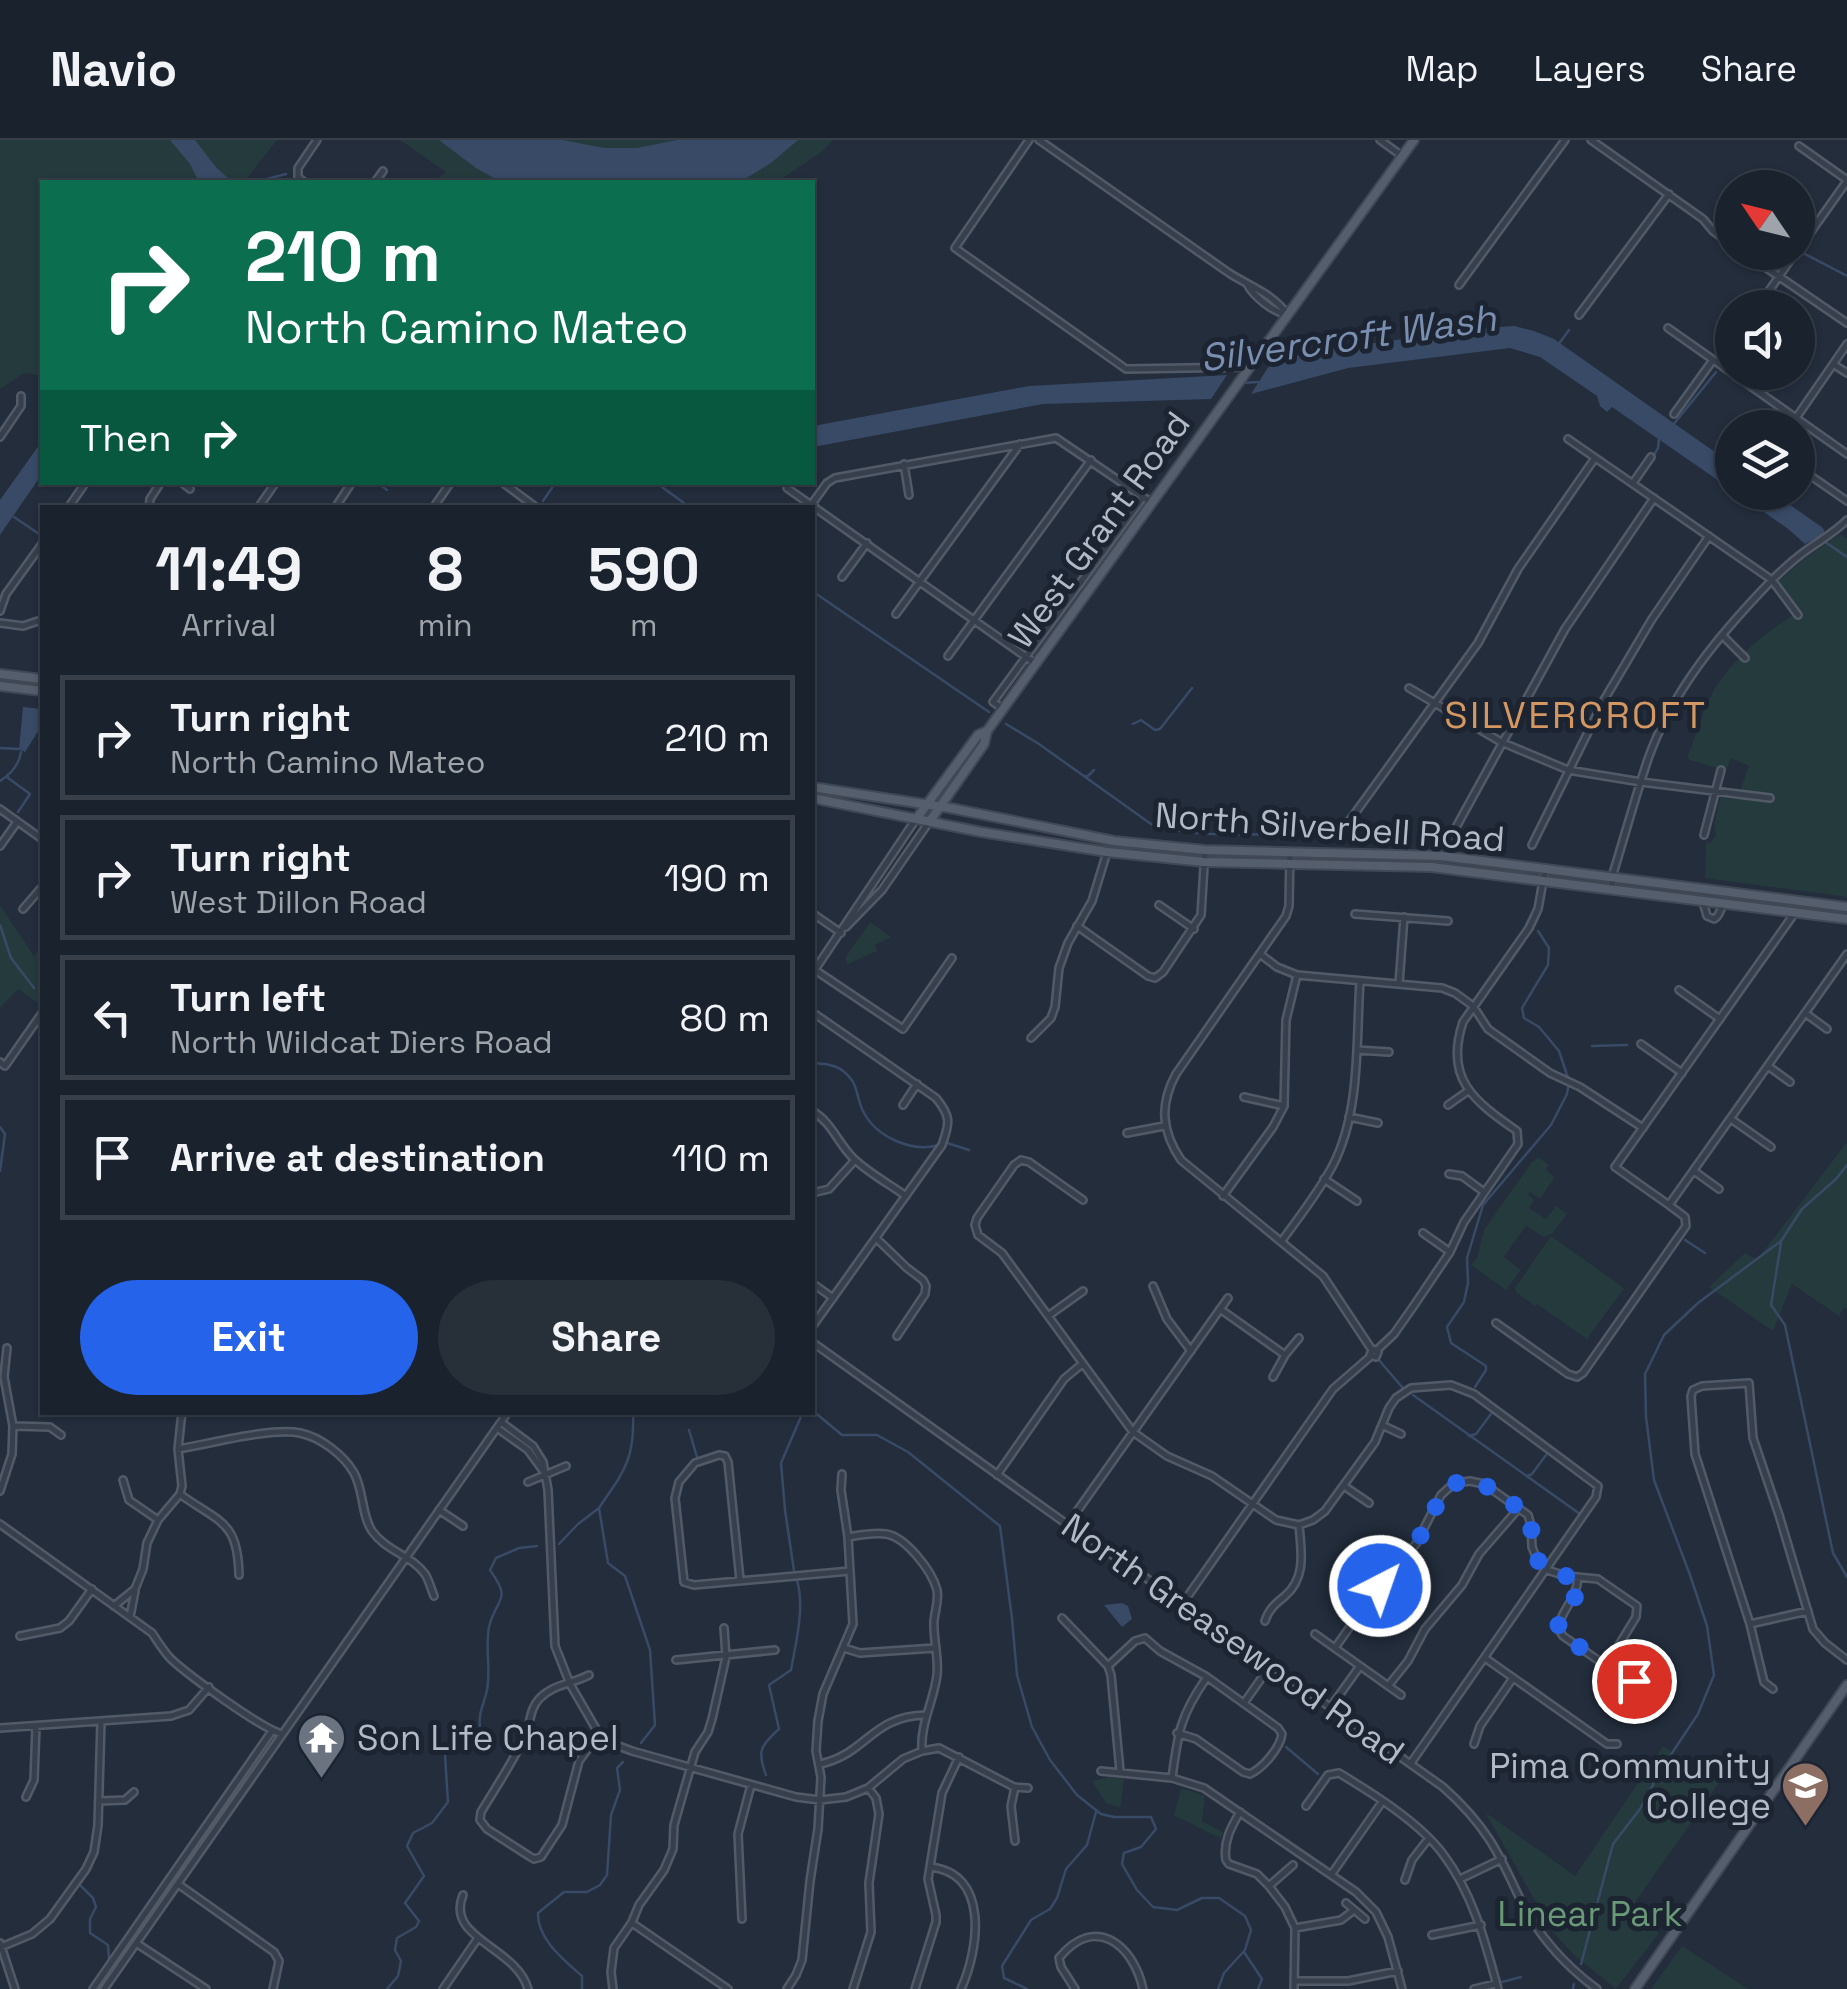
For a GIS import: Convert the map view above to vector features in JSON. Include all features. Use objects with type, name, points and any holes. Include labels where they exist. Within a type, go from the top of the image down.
[{"type":"main road","name":"West Grant Road","points":[[930,821],[984,744],[987,731],[1003,708],[1414,140]]},
{"type":"main road","points":[[0,674],[40,678]]},
{"type":"main road","points":[[0,686],[40,691]]},
{"type":"main road","name":"West Grant Road","points":[[917,818],[978,735],[987,731]]},
{"type":"main road","name":"North Silverbell Road","points":[[815,793],[832,790],[940,806],[1110,840],[1204,850],[1442,856],[1847,906]]},
{"type":"main road","name":"North Silverbell Road","points":[[815,794],[930,821],[1107,852],[1204,862],[1440,868],[1847,919]]},
{"type":"main road","points":[[1071,846],[1073,832]]},
{"type":"main road","points":[[1795,911],[1798,900]]},
{"type":"main road","points":[[1635,1989],[1847,1686]]},
{"type":"street","points":[[302,180],[296,173],[317,140]]},
{"type":"street","points":[[1029,140],[955,248],[1126,369],[1249,369]]},
{"type":"street","points":[[1039,140],[1247,284],[1252,293],[1281,314],[1288,314]]},
{"type":"street","points":[[1380,140],[1402,156]]},
{"type":"street","points":[[1459,286],[1566,140]]},
{"type":"street","points":[[1592,140],[1704,218],[1715,232]]},
{"type":"street","points":[[1799,146],[1847,180],[1815,225]]},
{"type":"street","points":[[377,180],[383,171]]},
{"type":"street","points":[[1579,315],[1669,194]]},
{"type":"street","points":[[1769,270],[1847,323]]},
{"type":"street","points":[[1768,290],[1783,270]]},
{"type":"street","points":[[1668,328],[1715,360]]},
{"type":"street","points":[[1801,410],[1847,344]]},
{"type":"street","points":[[1674,414],[1715,362]]},
{"type":"street","points":[[1833,364],[1847,374]]},
{"type":"street","points":[[1757,390],[1785,410]]},
{"type":"street","points":[[0,437],[21,406],[21,396]]},
{"type":"street","points":[[1815,431],[1847,454]]},
{"type":"street","points":[[810,505],[836,478],[1056,438],[1152,503]]},
{"type":"street","points":[[1568,439],[1772,580],[1798,615]]},
{"type":"street","points":[[896,614],[1020,444]]},
{"type":"street","points":[[1345,827],[1478,643],[1518,569],[1595,458]]},
{"type":"street","points":[[1633,483],[1651,458]]},
{"type":"street","points":[[948,656],[1091,460]]},
{"type":"street","points":[[904,464],[908,494]]},
{"type":"street","points":[[1815,479],[1847,501]]},
{"type":"street","points":[[186,485],[190,488]]},
{"type":"street","points":[[506,485],[533,505]]},
{"type":"street","points":[[787,488],[808,505]]},
{"type":"street","name":"West Grant Road","points":[[1003,708],[993,702],[1143,497]]},
{"type":"street","points":[[1440,868],[1448,840],[1565,630],[1654,498]]},
{"type":"street","points":[[815,510],[1036,664]]},
{"type":"street","points":[[1612,890],[1612,877],[1649,756],[1673,704],[1722,635],[1772,580],[1847,520]]},
{"type":"street","points":[[1532,845],[1604,700],[1652,619],[1710,536]]},
{"type":"street","points":[[842,577],[867,543]]},
{"type":"street","points":[[0,611],[6,594],[40,547]]},
{"type":"street","points":[[0,623],[24,626],[38,620]]},
{"type":"street","points":[[1722,635],[1746,658]]},
{"type":"street","points":[[1409,688],[1501,742],[1568,770],[1770,798]]},
{"type":"street","points":[[1704,834],[1721,770]]},
{"type":"street","points":[[0,810],[40,838]]},
{"type":"street","points":[[815,971],[917,818]]},
{"type":"street","points":[[841,933],[882,890],[930,821]]},
{"type":"street","points":[[0,846],[18,822]]},
{"type":"street","points":[[1077,926],[1156,980],[1200,915],[1204,850]]},
{"type":"street","points":[[1031,1038],[1051,1018],[1059,968],[1068,943],[1092,902],[1107,852]]},
{"type":"street","points":[[1290,852],[1286,916],[1169,1087],[1164,1126],[1170,1144],[1182,1160],[1322,1276],[1373,1352]]},
{"type":"street","points":[[1183,1603],[1333,1389],[1394,1334],[1518,1144],[1517,1132],[1481,1106],[1468,1091],[1456,1057],[1457,1040],[1462,1022],[1529,928],[1538,909],[1545,870]]},
{"type":"street","points":[[23,909],[40,889]]},
{"type":"street","name":"North Silverbell Road","points":[[1702,900],[1707,916],[1712,919],[1717,918],[1726,902]]},
{"type":"street","points":[[1160,905],[1194,929]]},
{"type":"street","points":[[1496,1323],[1568,1374],[1576,1378],[1583,1374],[1686,1226],[1686,1217],[1615,1167],[1795,911]]},
{"type":"street","points":[[1356,914],[1448,921]]},
{"type":"street","points":[[815,915],[841,933]]},
{"type":"street","points":[[1399,984],[1404,918]]},
{"type":"street","points":[[1260,954],[1296,975],[1442,988],[1455,993],[1473,1006],[1488,1029],[1550,1073],[1643,1128]]},
{"type":"street","points":[[1669,1205],[1847,954]]},
{"type":"street","points":[[815,973],[903,1029],[952,958]]},
{"type":"street","points":[[1224,1196],[1284,1106],[1286,1020],[1296,975]]},
{"type":"street","points":[[1281,1242],[1334,1162],[1350,1118],[1360,981]]},
{"type":"street","points":[[1679,990],[1720,1019]]},
{"type":"street","points":[[815,1014],[936,1098],[946,1110],[949,1126],[942,1145],[815,1323]]},
{"type":"street","points":[[1805,1014],[1827,1029]]},
{"type":"street","points":[[2,1064],[40,1015]]},
{"type":"street","points":[[1641,1044],[1682,1073]]},
{"type":"street","points":[[1356,1050],[1388,1052]]},
{"type":"street","points":[[1768,1066],[1790,1082]]},
{"type":"street","points":[[902,1105],[917,1084]]},
{"type":"street","points":[[1448,1105],[1468,1091]]},
{"type":"street","points":[[1244,1096],[1284,1106]]},
{"type":"street","points":[[815,1113],[829,1124],[855,1160],[906,1196]]},
{"type":"street","points":[[948,1118],[958,1116]]},
{"type":"street","points":[[1350,1118],[1378,1124]]},
{"type":"street","points":[[1731,1119],[1771,1147]]},
{"type":"street","points":[[1127,1133],[1164,1126]]},
{"type":"street","points":[[1083,1200],[1020,1158],[973,1228],[1002,1254],[1133,1432],[1167,1456],[1212,1476],[1276,1520],[1299,1525],[1325,1511],[1375,1442],[1388,1408],[1412,1388],[1451,1385],[1474,1394],[1594,1481],[1599,1489],[1411,1764]]},
{"type":"street","points":[[815,1191],[829,1188],[855,1160]]},
{"type":"street","points":[[1694,1171],[1720,1189]]},
{"type":"street","points":[[1449,1174],[1462,1176],[1484,1192]]},
{"type":"street","points":[[1324,1179],[1357,1201]]},
{"type":"street","points":[[1423,1233],[1450,1252]]},
{"type":"street","points":[[876,1238],[929,1286],[897,1336]]},
{"type":"street","points":[[815,1285],[834,1298]]},
{"type":"street","points":[[1153,1286],[1167,1319],[1191,1351]]},
{"type":"street","points":[[1048,1316],[1083,1291]]},
{"type":"street","points":[[1068,1525],[1228,1298]]},
{"type":"street","points":[[1220,1309],[1285,1355]]},
{"type":"street","points":[[1273,1377],[1299,1338]]},
{"type":"street","name":"North Greasewood Road","points":[[815,1344],[1443,1786],[1471,1813],[1502,1859],[1546,1942],[1567,1966],[1597,1989]]},
{"type":"street","points":[[0,1491],[12,1454],[13,1426],[4,1377],[7,1348]]},
{"type":"street","points":[[997,1474],[1064,1379],[1082,1364]]},
{"type":"street","points":[[1773,1689],[1764,1682],[1750,1624],[1695,1454],[1692,1388],[1749,1383],[1753,1438],[1813,1629],[1847,1660]]},
{"type":"street","points":[[130,1617],[147,1543],[158,1520],[180,1494],[182,1415]]},
{"type":"street","points":[[104,1989],[506,1415]]},
{"type":"street","points":[[499,1425],[533,1446],[544,1462],[555,1646],[569,1682],[599,1734],[632,1751],[796,1797],[846,1797],[868,1788],[903,1759],[939,1748],[1016,1787],[1028,1788]]},
{"type":"street","points":[[1382,1425],[1401,1434]]},
{"type":"street","points":[[13,1426],[50,1427],[61,1435]]},
{"type":"street","points":[[178,1449],[280,1431],[303,1433],[326,1445],[343,1457],[355,1474],[364,1498],[366,1520],[375,1534],[385,1546],[426,1575],[434,1596]]},
{"type":"street","points":[[740,1580],[728,1462],[726,1454],[719,1454],[695,1463],[682,1476],[676,1490],[682,1576],[686,1584],[694,1585],[850,1571]]},
{"type":"street","points":[[528,1482],[566,1466]]},
{"type":"street","points":[[787,1989],[802,1960],[820,1800],[818,1721],[823,1694],[853,1624],[842,1474]]},
{"type":"street","points":[[123,1480],[130,1500],[158,1520]]},
{"type":"street","points":[[1335,1648],[1375,1591],[1416,1544],[1441,1495],[1452,1485],[1470,1481],[1484,1484],[1528,1515],[1532,1547],[1547,1570],[1562,1576],[1602,1580],[1638,1608],[1636,1618],[1606,1666]]},
{"type":"street","points":[[1344,1486],[1370,1503]]},
{"type":"street","points":[[180,1494],[230,1531],[236,1542],[240,1575]]},
{"type":"street","points":[[1388,1686],[1436,1614],[1462,1585],[1479,1554],[1519,1508]]},
{"type":"street","points":[[439,1510],[463,1526]]},
{"type":"street","points":[[0,1524],[152,1634],[171,1658],[209,1687],[282,1734]]},
{"type":"street","points":[[1265,1621],[1268,1612],[1299,1578],[1299,1525]]},
{"type":"street","points":[[848,1536],[888,1534],[907,1544],[936,1588],[937,1678],[921,1734],[922,1751]]},
{"type":"street","points":[[1578,1577],[1575,1597],[1556,1629],[1625,1679],[1638,1681]]},
{"type":"street","points":[[20,1636],[60,1628],[69,1622],[92,1589]]},
{"type":"street","points":[[114,1606],[135,1589]]},
{"type":"street","points":[[1750,1624],[1808,1611]]},
{"type":"street","points":[[1062,1618],[1112,1675],[1120,1771]]},
{"type":"street","points":[[613,1989],[614,1948],[664,1870],[695,1752],[712,1719],[726,1656],[724,1628]]},
{"type":"street","points":[[1314,1634],[1401,1695]]},
{"type":"street","points":[[1108,1666],[1142,1636],[1160,1651],[1207,1677],[1283,1735],[1250,1776],[1196,1739],[1178,1733]]},
{"type":"street","points":[[844,1648],[860,1653],[935,1648]]},
{"type":"street","points":[[676,1660],[775,1650]]},
{"type":"street","points":[[1485,1658],[1607,1744],[1617,1744]]},
{"type":"street","points":[[1244,1704],[1270,1666]]},
{"type":"street","points":[[1330,1708],[1360,1666]]},
{"type":"street","points":[[589,1675],[546,1693],[532,1709],[524,1738],[478,1820],[537,1861],[562,1824],[579,1761],[599,1734]]},
{"type":"street","points":[[1172,1778],[1178,1733],[1188,1706],[1207,1677]]},
{"type":"street","points":[[1474,1744],[1480,1726],[1513,1678]]},
{"type":"street","points":[[0,1728],[171,1716],[189,1710],[209,1687]]},
{"type":"street","points":[[820,1764],[848,1755],[887,1723],[926,1714]]},
{"type":"street","points":[[16,1989],[1,1945],[32,1934],[50,1920],[94,1852],[101,1720]]},
{"type":"street","points":[[26,1797],[34,1780],[36,1726]]},
{"type":"street","points":[[93,1989],[272,1731]]},
{"type":"street","points":[[916,1989],[936,1922],[928,1886],[942,1793],[958,1756]]},
{"type":"street","points":[[1101,1771],[1172,1778],[1204,1788],[1356,1892],[1376,1912],[1388,1937],[1402,1989]]},
{"type":"street","points":[[1306,1806],[1326,1777],[1333,1771],[1342,1774],[1429,1838],[1442,1852],[1481,1925],[1497,1986],[1474,1989]]},
{"type":"street","points":[[742,1919],[738,1834],[751,1785]]},
{"type":"street","points":[[1016,1787],[1011,1806],[1016,1841]]},
{"type":"street","points":[[853,1989],[871,1932],[869,1883],[879,1814],[876,1798],[868,1788]]},
{"type":"street","points":[[99,1801],[125,1800],[134,1792]]},
{"type":"street","points":[[1331,1876],[1382,1802]]},
{"type":"street","points":[[1240,1812],[1229,1831],[1224,1862],[1257,1874],[1284,1907],[1295,1928],[1295,1985],[1398,1971]]},
{"type":"street","points":[[1405,1880],[1412,1860],[1429,1838]]},
{"type":"street","points":[[1460,1880],[1502,1859]]},
{"type":"street","points":[[1269,1886],[1293,1865]]},
{"type":"street","points":[[930,1868],[948,1870],[960,1878],[972,1901],[974,1940],[961,1989]]},
{"type":"street","points":[[178,1884],[274,1952],[279,1961],[273,1989]]},
{"type":"street","points":[[463,1894],[459,1905],[462,1920],[478,1938],[513,1962],[525,1977],[528,1989]]},
{"type":"street","points":[[1346,1903],[1365,1919]]},
{"type":"street","points":[[1295,1928],[1342,1920],[1354,1910]]},
{"type":"street","points":[[632,1922],[728,1989]]},
{"type":"street","points":[[1432,1935],[1481,1925]]},
{"type":"street","points":[[1075,1989],[1057,1957],[1094,1936],[1116,1941],[1130,1958],[1143,1989]]},
{"type":"street","points":[[443,1989],[478,1938]]},
{"type":"street","points":[[136,1943],[206,1989]]},
{"type":"street","points":[[1348,1980],[1348,1989]]},
{"type":"green space","points":[[0,140],[277,140],[246,180],[40,180],[40,376],[24,373],[0,389]]},
{"type":"green space","points":[[400,140],[833,140],[780,180],[435,180],[446,172]]},
{"type":"green space","points":[[1840,534],[1847,539],[1847,897],[1705,878],[1706,843],[1716,835],[1720,798],[1737,799],[1749,766],[1731,758],[1726,771],[1687,759],[1702,717],[1716,686],[1739,658],[1801,610],[1778,582]]},
{"type":"green space","points":[[0,905],[34,956],[40,948],[40,1002],[18,989],[0,1008]]},
{"type":"green space","points":[[870,922],[891,937],[875,945],[877,951],[848,964],[845,958]]},
{"type":"green space","points":[[1847,1142],[1847,1309],[1839,1316],[1792,1284],[1773,1331],[1709,1287],[1745,1253],[1757,1260]]},
{"type":"green space","points":[[1538,1157],[1549,1165],[1546,1170],[1555,1177],[1540,1199],[1530,1192],[1528,1195],[1534,1200],[1529,1208],[1546,1219],[1556,1206],[1567,1214],[1553,1233],[1544,1237],[1526,1226],[1504,1257],[1521,1270],[1506,1290],[1471,1265],[1477,1258],[1484,1230]]},
{"type":"green space","points":[[1551,1236],[1624,1288],[1587,1339],[1516,1292]]},
{"type":"green space","name":"Linear Park","points":[[1663,1746],[1719,1783],[1629,1911],[1659,1933],[1616,1989],[1575,1956],[1552,1931],[1485,1812],[1575,1876]]},
{"type":"green space","points":[[1124,1779],[1120,1808],[1106,1803],[1092,1781]]},
{"type":"green space","points":[[1181,1788],[1205,1796],[1202,1821],[1223,1832],[1221,1838],[1174,1816]]},
{"type":"green space","points":[[1682,1946],[1748,1989],[1651,1989]]},
{"type":"water","points":[[170,140],[195,140],[230,180],[198,180]]},
{"type":"water","points":[[439,140],[563,140],[604,148],[637,148],[677,140],[798,140],[743,180],[497,180]]},
{"type":"water","points":[[1514,326],[1554,339],[1715,452],[1715,478],[1612,407],[1607,412],[1597,396],[1540,357],[1510,348],[1348,368],[1251,394],[1269,366],[1285,358],[1358,342]]},
{"type":"water","points":[[1227,375],[1211,399],[1043,404],[815,447],[815,426],[1029,386]]},
{"type":"water","points":[[40,444],[40,477],[0,535],[0,500]]},
{"type":"water","points":[[1761,510],[1797,510],[1825,533],[1805,544]]},
{"type":"water","points":[[23,707],[40,709],[40,728],[25,752],[19,749]]},
{"type":"water","points":[[1104,1605],[1128,1606],[1132,1619],[1122,1627]]},
{"type":"waterway","points":[[263,180],[286,174]]},
{"type":"waterway","points":[[1815,259],[1847,276]]},
{"type":"waterway","points":[[1558,345],[1569,330]]},
{"type":"waterway","points":[[1673,425],[1715,373]]},
{"type":"waterway","name":"Silvercroft Wash","points":[[1241,383],[1258,382]]},
{"type":"waterway","points":[[1654,455],[1659,438]]},
{"type":"waterway","points":[[380,485],[387,490]]},
{"type":"waterway","points":[[543,501],[554,485]]},
{"type":"waterway","points":[[659,485],[687,505]]},
{"type":"waterway","points":[[14,517],[40,535]]},
{"type":"waterway","name":"Silvercroft Wash","points":[[1815,535],[1847,557]]},
{"type":"waterway","points":[[815,593],[989,712]]},
{"type":"waterway","points":[[1133,724],[1141,720],[1155,730],[1160,729],[1192,688]]},
{"type":"waterway","points":[[1006,724],[1151,824],[1202,833],[1288,834]]},
{"type":"waterway","points":[[0,748],[19,749]]},
{"type":"waterway","points":[[0,781],[14,769],[21,752]]},
{"type":"waterway","points":[[1084,776],[1094,770]]},
{"type":"waterway","points":[[8,776],[30,794],[18,812]]},
{"type":"waterway","points":[[1308,833],[1333,834]]},
{"type":"waterway","points":[[0,925],[11,958],[34,988]]},
{"type":"waterway","points":[[1475,1387],[1486,1366],[1451,1343],[1447,1327],[1464,1302],[1467,1258],[1483,1205],[1551,1125],[1567,1094],[1569,1081],[1559,1051],[1539,1027],[1524,1018],[1522,1008],[1548,965],[1549,948],[1538,931]]},
{"type":"waterway","points":[[1592,1046],[1627,1045]]},
{"type":"waterway","points":[[815,1063],[836,1067],[848,1076],[864,1113],[886,1136],[918,1147],[939,1145]]},
{"type":"waterway","points":[[0,1127],[5,1134],[0,1171]]},
{"type":"waterway","points":[[947,1143],[969,1150]]},
{"type":"waterway","points":[[1581,1964],[1613,1844],[1640,1809],[1698,1714],[1714,1675],[1707,1626],[1654,1480],[1645,1374],[1664,1335],[1698,1303],[1781,1241],[1802,1209],[1847,1165]]},
{"type":"waterway","points":[[1685,1240],[1705,1253]]},
{"type":"waterway","points":[[1781,1243],[1771,1305],[1785,1325],[1833,1553],[1847,1577]]},
{"type":"waterway","points":[[1378,1359],[1402,1387]]},
{"type":"waterway","points":[[1413,1395],[1580,1514]]},
{"type":"waterway","points":[[815,1412],[842,1435],[877,1435],[908,1452],[1000,1526],[1017,1675],[1032,1727],[1050,1760],[1077,1795],[1101,1814],[1151,1817],[1156,1829],[1141,1847],[1124,1853],[1122,1864],[1137,1890],[1153,1907],[1177,1910],[1202,1898],[1219,1898],[1245,1916],[1251,1930],[1245,1950],[1224,1973],[1218,1989]]},
{"type":"waterway","points":[[1469,1436],[1476,1434],[1491,1414]]},
{"type":"waterway","points":[[633,1415],[630,1454],[599,1508],[608,1563],[625,1576],[650,1650],[655,1725],[641,1743]]},
{"type":"waterway","points":[[794,1571],[781,1463],[802,1415]]},
{"type":"waterway","points":[[689,1430],[697,1457]]},
{"type":"waterway","points":[[1527,1476],[1546,1455]]},
{"type":"waterway","points":[[559,1544],[599,1508]]},
{"type":"waterway","points":[[387,1989],[398,1976],[401,1961],[395,1950],[397,1938],[419,1921],[405,1903],[424,1876],[407,1846],[413,1833],[432,1823],[448,1802],[445,1755],[480,1728],[488,1682],[489,1627],[502,1594],[490,1570],[496,1558],[519,1548],[537,1546]]},
{"type":"waterway","points":[[766,1775],[762,1749],[779,1729],[769,1685],[791,1670],[800,1613],[797,1580]]},
{"type":"waterway","points":[[1286,1747],[1318,1774]]},
{"type":"waterway","points":[[582,1989],[582,1976],[547,1940],[538,1913],[564,1892],[587,1892],[600,1885],[607,1875],[611,1815],[620,1790],[617,1768],[623,1762]]},
{"type":"waterway","points":[[1027,1989],[1004,1978],[1002,1966],[1031,1920],[1050,1909],[1057,1898],[1066,1869],[1087,1845],[1096,1812]]},
{"type":"waterway","points":[[80,1885],[96,1907],[90,1919],[90,1933],[108,1945],[109,1959]]},
{"type":"waterway","points":[[1244,1952],[1262,1979],[1258,1989]]},
{"type":"waterway","points":[[1502,1982],[1521,1977]]},
{"type":"waterway","points":[[1573,1989],[1574,1984]]},
{"type":"place","name":"Son Life Chapel","points":[[322,1780]]},
{"type":"place","name":"Pima Community College","points":[[1806,1828]]},
{"type":"district","name":"SILVERCROFT","points":[[1576,715]]},
{"type":"route","points":[[1380,1586],[1416,1544],[1441,1495],[1452,1485],[1463,1482],[1484,1484],[1528,1515],[1532,1547],[1547,1570],[1578,1577],[1575,1597],[1559,1622],[1561,1634],[1634,1681]]}]
